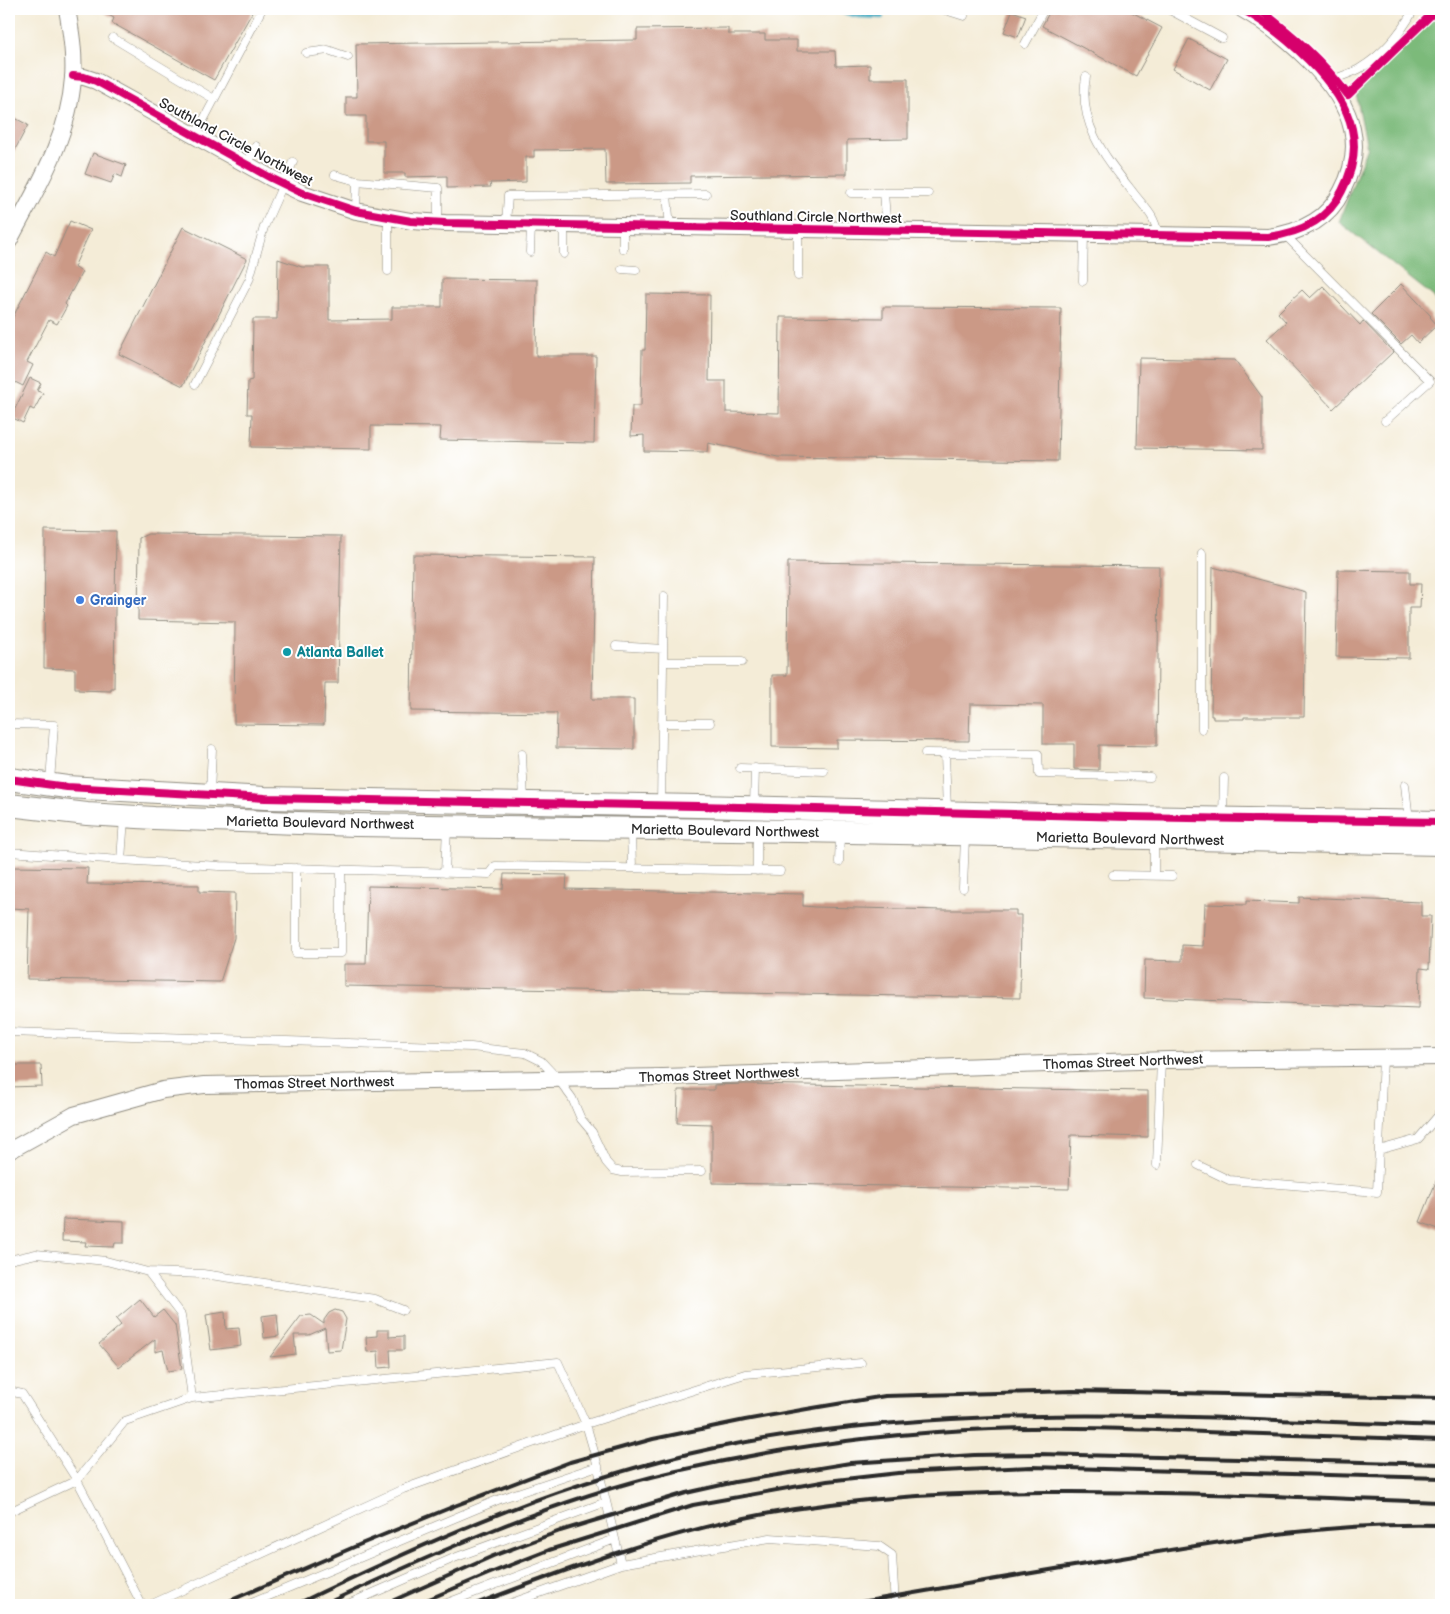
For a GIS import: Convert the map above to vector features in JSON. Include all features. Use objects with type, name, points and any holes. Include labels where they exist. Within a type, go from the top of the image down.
[{"type":"main road","points":[[9,779],[50,784],[265,798],[1441,822]]},
{"type":"main road","name":"Marietta Boulevard Northwest","points":[[9,805],[87,814],[241,822],[1441,844]]},
{"type":"street","points":[[9,241],[54,154],[68,116],[74,76],[67,9]]},
{"type":"street","name":"Southland Circle Northwest","points":[[74,76],[96,81],[302,193],[356,211],[411,221],[531,225],[1084,234],[1285,235],[1310,225],[1323,216],[1338,199],[1350,176],[1354,155],[1352,130],[1348,114],[1339,98],[1314,66],[1289,42],[1242,9]]},
{"type":"street","name":"Thomas Street Northwest","points":[[9,1151],[74,1116],[121,1100],[163,1090],[204,1085],[663,1078],[1161,1060],[1441,1057]]},
{"type":"lane","points":[[195,136],[262,9]]},
{"type":"lane","points":[[942,9],[964,16]]},
{"type":"lane","points":[[1025,44],[1044,9]]},
{"type":"lane","points":[[1168,9],[1222,38]]},
{"type":"lane","points":[[1326,82],[1360,68],[1390,44],[1407,22],[1414,9]]},
{"type":"lane","points":[[113,38],[214,99]]},
{"type":"lane","points":[[306,53],[328,50],[348,56]]},
{"type":"lane","points":[[1086,77],[1083,92],[1093,135],[1107,159],[1155,220],[1158,234]]},
{"type":"lane","points":[[247,164],[256,146]]},
{"type":"lane","points":[[195,384],[249,280],[264,227],[293,162]]},
{"type":"lane","points":[[335,175],[357,181],[438,188],[438,223]]},
{"type":"lane","points":[[356,211],[357,181]]},
{"type":"lane","points":[[851,193],[928,193]]},
{"type":"lane","points":[[884,193],[887,230]]},
{"type":"lane","points":[[668,194],[670,227]]},
{"type":"lane","points":[[506,224],[508,196],[706,194]]},
{"type":"lane","points":[[388,217],[388,271]]},
{"type":"lane","points":[[530,252],[531,225]]},
{"type":"lane","points":[[564,225],[564,254]]},
{"type":"lane","points":[[623,226],[623,249]]},
{"type":"lane","points":[[798,229],[798,276]]},
{"type":"lane","points":[[1082,281],[1084,234]]},
{"type":"lane","points":[[1285,235],[1430,381],[1385,421]]},
{"type":"lane","points":[[622,269],[636,270]]},
{"type":"lane","points":[[1202,553],[1202,729]]},
{"type":"lane","points":[[661,806],[664,596]]},
{"type":"lane","points":[[616,646],[663,649]]},
{"type":"lane","points":[[663,662],[742,662]]},
{"type":"lane","points":[[662,723],[710,722]]},
{"type":"lane","points":[[9,724],[54,724],[50,784]]},
{"type":"lane","points":[[210,795],[212,749]]},
{"type":"lane","points":[[925,753],[1038,754],[1039,774],[1150,777]]},
{"type":"lane","points":[[945,753],[948,813]]},
{"type":"lane","points":[[522,754],[524,803]]},
{"type":"lane","points":[[740,768],[824,771]]},
{"type":"lane","points":[[754,808],[755,768]]},
{"type":"lane","points":[[1223,819],[1224,778]]},
{"type":"lane","points":[[1406,785],[1410,822]]},
{"type":"lane","points":[[121,860],[124,816]]},
{"type":"lane","points":[[445,873],[447,826]]},
{"type":"lane","points":[[631,829],[632,868]]},
{"type":"lane","points":[[757,831],[757,871]]},
{"type":"lane","points":[[839,862],[840,832]]},
{"type":"lane","points":[[963,888],[965,835]]},
{"type":"lane","points":[[1154,840],[1154,875]]},
{"type":"lane","points":[[9,852],[219,866],[445,873],[489,874],[495,866],[780,871]]},
{"type":"lane","points":[[296,868],[296,953],[341,953],[341,870]]},
{"type":"lane","points":[[1113,875],[1172,876]]},
{"type":"lane","points":[[9,1032],[471,1047],[525,1053],[541,1061],[558,1079],[572,1098],[581,1119],[592,1132],[606,1162],[613,1170],[622,1172],[702,1171]]},
{"type":"lane","points":[[1198,1165],[1229,1180],[1377,1192],[1383,1058]]},
{"type":"lane","points":[[1157,1165],[1161,1060]]},
{"type":"lane","points":[[1379,1150],[1418,1139],[1438,1116],[1441,1106]]},
{"type":"lane","points":[[9,1260],[36,1254],[106,1261],[148,1272],[203,1274],[375,1299],[403,1310]]},
{"type":"lane","points":[[148,1272],[181,1315],[192,1398]]},
{"type":"lane","points":[[9,1512],[77,1480],[125,1421],[192,1398],[558,1362],[586,1424],[621,1564]]},
{"type":"lane","points":[[150,1605],[403,1489],[586,1424],[745,1374],[862,1363]]},
{"type":"lane","points":[[9,1391],[22,1394],[77,1480],[142,1605]]},
{"type":"lane","points":[[247,1605],[500,1499],[598,1466]]},
{"type":"lane","points":[[346,1605],[454,1558],[606,1502]]},
{"type":"lane","points":[[506,1605],[621,1564],[770,1538],[879,1546],[892,1555],[895,1605]]},
{"type":"lane","points":[[442,1605],[615,1539]]},
{"type":"green space","points":[[1437,9],[1441,9],[1441,324],[1434,297],[1339,222],[1367,147],[1355,89],[1439,12]]},
{"type":"building","points":[[97,9],[254,9],[214,80],[112,23],[114,18]]},
{"type":"building","points":[[1051,9],[1126,9],[1162,28],[1136,76],[1042,26]]},
{"type":"building","points":[[1012,11],[1026,16],[1018,37],[1004,32]]},
{"type":"building","points":[[728,28],[728,34],[765,34],[765,40],[797,40],[797,51],[835,51],[836,66],[870,65],[870,79],[908,79],[908,139],[847,140],[847,174],[690,176],[690,183],[606,184],[605,149],[534,150],[534,157],[526,157],[526,182],[490,183],[491,187],[447,188],[447,176],[405,177],[405,173],[384,173],[384,141],[366,141],[366,116],[346,116],[346,97],[357,97],[356,44],[637,40],[637,29]]},
{"type":"building","points":[[1189,39],[1227,59],[1210,90],[1173,69]]},
{"type":"building","points":[[15,118],[28,125],[9,161],[9,130]]},
{"type":"building","points":[[93,153],[126,165],[122,177],[115,174],[111,183],[85,174]]},
{"type":"building","points":[[70,221],[91,230],[74,267],[82,272],[57,324],[49,320],[27,362],[33,365],[23,386],[9,379],[9,325],[46,252],[54,257]]},
{"type":"building","points":[[183,227],[247,259],[183,386],[119,354]]},
{"type":"building","points":[[278,259],[302,267],[329,267],[329,320],[392,319],[392,307],[442,307],[442,279],[537,280],[536,356],[596,356],[594,443],[440,440],[441,427],[371,426],[371,449],[251,447],[252,414],[247,414],[248,381],[252,380],[253,319],[277,319]]},
{"type":"building","points":[[1401,284],[1437,325],[1418,343],[1411,335],[1401,344],[1371,314]]},
{"type":"building","points":[[1323,286],[1360,325],[1363,321],[1393,352],[1333,409],[1267,339],[1286,322],[1278,313],[1292,299],[1302,290],[1310,298]]},
{"type":"building","points":[[646,294],[710,295],[709,381],[726,381],[726,412],[779,413],[780,317],[883,318],[883,307],[1061,308],[1058,461],[778,457],[708,443],[707,452],[644,451],[644,435],[631,436],[632,406],[641,406]]},
{"type":"building","points":[[1139,358],[1235,360],[1262,397],[1262,450],[1137,448]]},
{"type":"building","points":[[30,378],[41,383],[37,391],[43,393],[34,410],[30,408],[23,423],[11,417]]},
{"type":"building","name":"Grainger","points":[[45,530],[116,531],[114,688],[111,688],[111,691],[78,690],[78,688],[75,688],[75,669],[44,668]]},
{"type":"building","name":"Atlanta Ballet","points":[[148,534],[341,536],[338,683],[325,683],[324,725],[234,724],[235,622],[138,620],[139,538]]},
{"type":"building","points":[[413,555],[595,557],[592,699],[634,699],[634,749],[556,748],[557,713],[411,711]]},
{"type":"building","points":[[788,562],[1159,566],[1157,746],[1099,745],[1099,770],[1074,769],[1074,744],[1043,744],[1043,705],[970,704],[969,741],[837,740],[837,748],[772,747],[772,675],[787,675]]},
{"type":"building","points":[[1213,567],[1306,592],[1304,717],[1213,719],[1213,716],[1211,716]]},
{"type":"building","points":[[1338,570],[1410,571],[1410,584],[1421,584],[1420,608],[1409,608],[1409,658],[1336,657]]},
{"type":"building","points":[[9,867],[88,868],[87,884],[199,885],[199,892],[235,893],[234,938],[220,982],[27,979],[29,909],[9,908]]},
{"type":"building","points":[[504,874],[567,875],[566,889],[803,894],[803,906],[815,907],[1016,910],[1016,915],[1021,915],[1020,998],[344,986],[344,964],[366,964],[368,886],[503,889]]},
{"type":"building","points":[[1299,897],[1421,902],[1421,916],[1431,916],[1429,969],[1420,968],[1419,1008],[1144,998],[1145,960],[1182,961],[1182,945],[1203,946],[1205,904],[1246,905],[1246,901],[1299,903]]},
{"type":"building","points":[[9,1065],[41,1065],[42,1086],[9,1087]]},
{"type":"building","points":[[714,1085],[1148,1091],[1148,1137],[1071,1135],[1069,1189],[712,1183],[712,1124],[677,1123],[678,1090],[714,1090]]},
{"type":"building","points":[[1441,1171],[1441,1230],[1420,1222]]},
{"type":"building","points":[[63,1219],[124,1221],[124,1243],[115,1243],[114,1247],[85,1246],[86,1242],[62,1241]]},
{"type":"building","points":[[140,1299],[154,1317],[163,1310],[175,1325],[182,1369],[168,1371],[163,1350],[155,1352],[155,1339],[119,1367],[99,1344],[121,1325],[116,1319]]},
{"type":"building","points":[[335,1310],[342,1312],[346,1319],[341,1350],[327,1351],[325,1328],[309,1335],[294,1335],[296,1354],[270,1357],[301,1316],[311,1315],[324,1324],[324,1320],[329,1313]]},
{"type":"building","points":[[225,1312],[226,1329],[239,1328],[241,1346],[211,1350],[206,1315]]},
{"type":"building","points":[[277,1314],[279,1336],[264,1338],[262,1316]]},
{"type":"building","points":[[377,1330],[389,1330],[389,1337],[404,1336],[404,1350],[390,1350],[391,1367],[379,1368],[378,1351],[367,1352],[366,1337],[377,1336]]},
{"type":"waterway","points":[[829,9],[859,16],[882,17]]},
{"type":"railway","points":[[220,1605],[361,1544],[570,1462],[653,1439],[807,1409],[885,1396],[1073,1391],[1441,1398]]},
{"type":"railway","points":[[295,1605],[449,1534],[501,1513],[606,1476],[715,1448],[805,1433],[896,1423],[986,1417],[1168,1417],[1441,1426]]},
{"type":"railway","points":[[323,1605],[451,1547],[582,1497],[711,1463],[831,1443],[952,1431],[1045,1428],[1441,1440]]},
{"type":"railway","points":[[383,1605],[493,1556],[560,1531],[686,1493],[735,1482],[850,1463],[974,1455],[1039,1454],[1441,1464]]},
{"type":"railway","points":[[415,1605],[549,1550],[693,1505],[827,1481],[898,1473],[1031,1467],[1441,1478]]},
{"type":"railway","points":[[473,1605],[581,1565],[690,1531],[765,1514],[870,1500],[975,1493],[1095,1492],[1441,1502]]},
{"type":"railway","points":[[844,1605],[1249,1538],[1364,1526],[1441,1525]]},
{"type":"cycle path","points":[[73,76],[96,81],[271,178],[302,193],[356,211],[411,221],[1268,237],[1301,228],[1321,217],[1329,210],[1342,191],[1348,176],[1353,161],[1354,145],[1352,129],[1346,111],[1323,76],[1292,45],[1242,9]]},
{"type":"cycle path","points":[[1259,9],[1284,29],[1328,70],[1348,95],[1437,9]]},
{"type":"cycle path","points":[[9,779],[67,787],[265,798],[1441,822]]},
{"type":"place","name":"Grainger","points":[[80,600]]},
{"type":"place","name":"Atlanta Ballet","points":[[287,652]]}]
